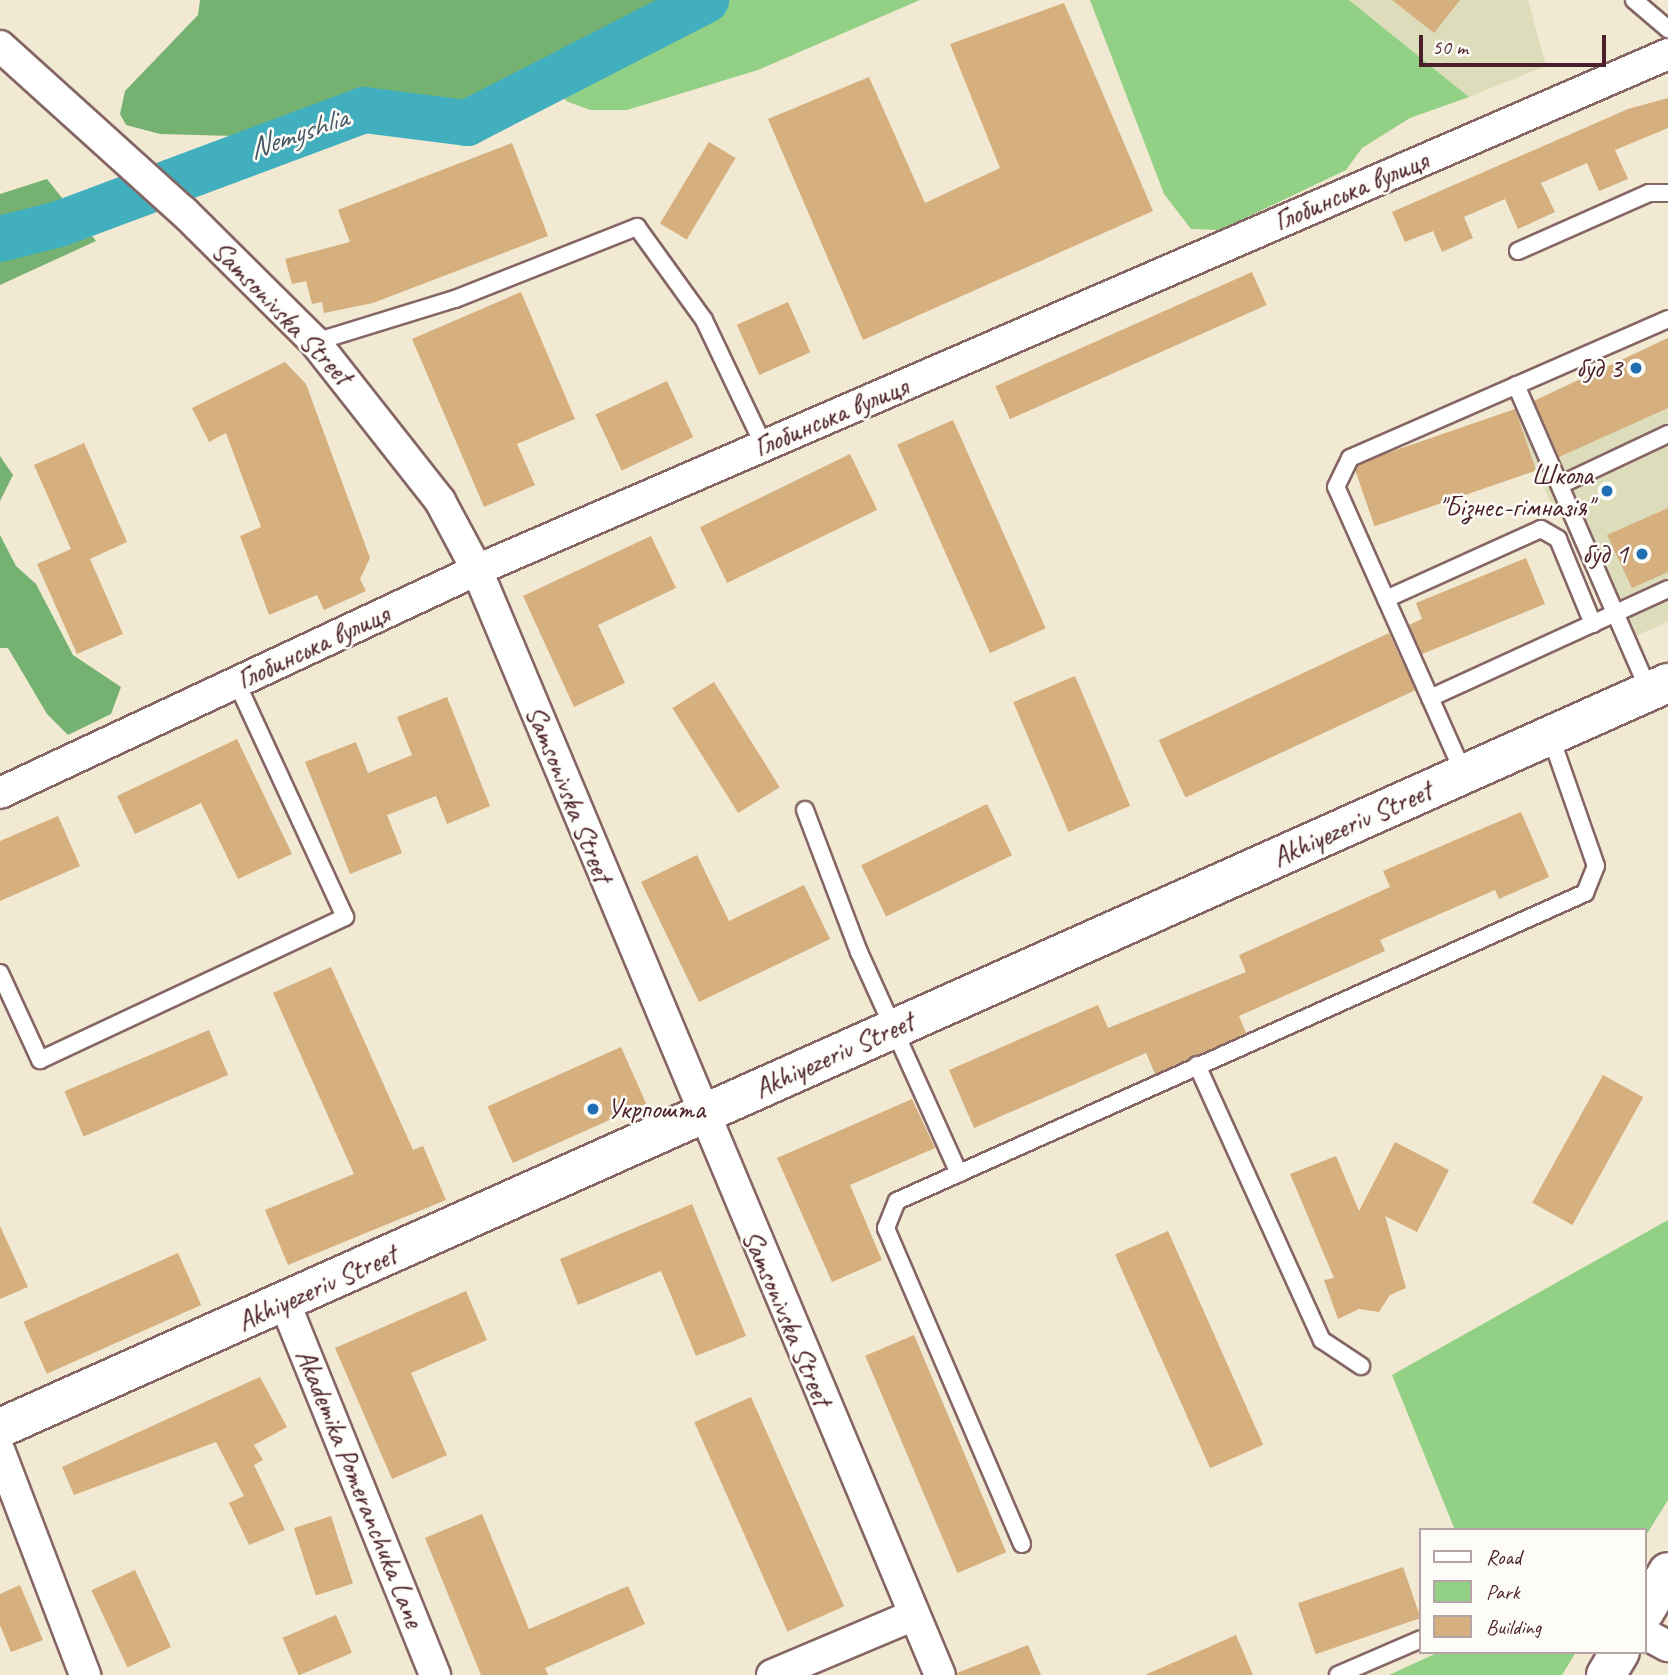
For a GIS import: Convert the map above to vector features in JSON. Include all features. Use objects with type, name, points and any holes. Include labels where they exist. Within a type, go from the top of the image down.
[{"type":"main road","name":"Akhiyezeriv Street","points":[[0,1428],[1658,687]]},
{"type":"main road","points":[[1647,1608],[1668,1572]]},
{"type":"main road","points":[[1606,1675],[1619,1654]]},
{"type":"street","name":"Samsonivska Street","points":[[0,46],[184,212],[315,342],[411,456],[477,570],[700,1115],[940,1675]]},
{"type":"street","name":"Глобинська вулиця","points":[[0,793],[477,570],[1668,54]]},
{"type":"street","name":"Akademika Pomeranchuka Lane","points":[[284,1301],[435,1675]]},
{"type":"street","points":[[0,1452],[85,1675]]},
{"type":"street","points":[[772,1675],[914,1615]]},
{"type":"street","points":[[1647,1635],[1668,1646]]},
{"type":"lane","points":[[1634,0],[1668,29]]},
{"type":"lane","points":[[1518,251],[1649,193],[1668,193]]},
{"type":"lane","points":[[315,342],[455,299],[637,227],[704,320],[764,446]]},
{"type":"lane","points":[[1464,774],[1336,487],[1350,458],[1668,319]]},
{"type":"lane","points":[[1516,385],[1579,530],[1658,687]]},
{"type":"lane","points":[[1559,485],[1668,434]]},
{"type":"lane","points":[[1386,599],[1541,529],[1558,539],[1593,624]]},
{"type":"lane","points":[[1558,539],[1579,530]]},
{"type":"lane","points":[[1430,698],[1668,589]]},
{"type":"lane","points":[[0,973],[40,1060],[345,917],[237,683]]},
{"type":"lane","points":[[1022,1544],[886,1228],[897,1201],[1585,893],[1596,866],[1550,735]]},
{"type":"lane","points":[[805,810],[893,1029],[959,1173]]},
{"type":"lane","points":[[1197,1065],[1322,1340],[1361,1366]]},
{"type":"lane","points":[[1338,1675],[1420,1639]]},
{"type":"shaded area","points":[[1349,0],[1528,0],[1546,66],[1469,97]]},
{"type":"shaded area","name":"Школа \"Бізнес-гімназія\"","points":[[1668,338],[1668,622],[1624,641],[1575,529],[1555,512],[1509,412]]},
{"type":"green space","points":[[200,0],[683,0],[466,111],[351,98],[234,136],[160,134],[126,125],[120,114],[125,91],[198,15]]},
{"type":"green space","points":[[730,0],[920,0],[758,70],[627,110],[590,110],[566,101],[559,89]]},
{"type":"green space","points":[[1090,0],[1349,0],[1469,97],[1410,118],[1362,148],[1346,170],[1220,230],[1191,229],[1164,194]]},
{"type":"green space","points":[[47,179],[96,241],[0,285],[0,194]]},
{"type":"green space","points":[[0,456],[13,475],[0,501]]},
{"type":"green space","points":[[0,535],[16,566],[36,584],[73,655],[121,687],[111,714],[68,735],[47,714],[8,648],[0,648]]},
{"type":"green space","points":[[1668,1220],[1668,1500],[1647,1534],[1647,1528],[1454,1528],[1392,1375]]},
{"type":"green space","points":[[1435,1654],[1575,1654],[1562,1675],[1389,1675]]},
{"type":"building","points":[[1392,0],[1460,0],[1434,33]]},
{"type":"building","points":[[1064,3],[1153,211],[863,340],[768,119],[869,77],[925,203],[1000,168],[950,44]]},
{"type":"building","points":[[1668,98],[1668,128],[1615,150],[1628,179],[1599,191],[1587,163],[1541,183],[1555,212],[1518,229],[1505,199],[1464,217],[1473,238],[1442,252],[1433,231],[1405,242],[1392,212],[1628,109]]},
{"type":"building","points":[[709,142],[736,158],[687,239],[660,223]]},
{"type":"building","points":[[512,143],[548,236],[373,303],[324,313],[322,302],[312,304],[306,281],[292,284],[285,259],[350,242],[338,210]]},
{"type":"building","points":[[1252,272],[1267,305],[1010,419],[995,386]]},
{"type":"building","points":[[521,292],[575,419],[517,444],[535,485],[484,507],[412,339]]},
{"type":"building","points":[[788,302],[810,352],[759,375],[737,325]]},
{"type":"building","name":"буд 3","points":[[1668,338],[1668,408],[1559,457],[1534,401]]},
{"type":"building","points":[[285,362],[306,384],[370,558],[360,579],[366,591],[324,610],[317,595],[269,615],[240,536],[261,527],[226,433],[209,442],[192,408]]},
{"type":"building","points":[[667,381],[693,437],[622,471],[595,414]]},
{"type":"building","points":[[1515,409],[1536,470],[1374,526],[1353,465]]},
{"type":"building","points":[[953,420],[1046,628],[990,653],[897,445]]},
{"type":"building","points":[[84,443],[127,542],[90,559],[123,634],[77,654],[37,564],[71,549],[34,465]]},
{"type":"building","points":[[850,454],[877,510],[727,583],[700,527]]},
{"type":"building","name":"буд 1","points":[[1668,508],[1668,572],[1632,588],[1607,535]]},
{"type":"building","points":[[651,536],[676,588],[598,625],[625,683],[574,707],[523,596]]},
{"type":"building","points":[[1526,558],[1545,604],[1422,654],[1409,625],[1422,619],[1416,603]]},
{"type":"building","points":[[1389,633],[1416,690],[1185,797],[1159,740]]},
{"type":"building","points":[[1075,676],[1130,806],[1068,832],[1013,702]]},
{"type":"building","points":[[714,682],[780,787],[738,813],[672,708]]},
{"type":"building","points":[[447,697],[490,806],[447,824],[436,796],[387,815],[402,853],[350,874],[305,762],[356,742],[368,773],[412,755],[397,717]]},
{"type":"building","points":[[237,739],[292,854],[238,879],[201,803],[135,834],[117,796]]},
{"type":"building","points":[[987,804],[1012,855],[886,917],[861,865]]},
{"type":"building","points":[[1521,812],[1549,877],[1499,899],[1495,890],[1380,940],[1385,951],[1239,1016],[1246,1033],[1155,1074],[1146,1053],[974,1128],[949,1070],[1098,1005],[1108,1028],[1246,972],[1239,955],[1390,887],[1383,871]]},
{"type":"building","points":[[58,816],[80,866],[0,901],[0,841]]},
{"type":"building","points":[[697,855],[729,921],[804,885],[830,939],[699,1002],[641,882]]},
{"type":"building","points":[[331,967],[413,1150],[423,1146],[446,1200],[288,1265],[265,1210],[354,1174],[273,993]]},
{"type":"building","points":[[209,1030],[228,1075],[84,1136],[64,1091]]},
{"type":"building","points":[[621,1047],[646,1104],[513,1163],[488,1106]]},
{"type":"building","points":[[1603,1075],[1643,1097],[1572,1225],[1532,1203]]},
{"type":"building","points":[[912,1099],[935,1148],[850,1185],[882,1260],[832,1282],[777,1158]]},
{"type":"building","points":[[1395,1142],[1449,1170],[1417,1232],[1385,1216],[1406,1288],[1390,1295],[1379,1312],[1359,1309],[1338,1319],[1324,1280],[1334,1278],[1290,1174],[1336,1156],[1359,1211]]},
{"type":"building","points":[[692,1204],[746,1336],[696,1356],[661,1271],[578,1305],[560,1259]]},
{"type":"building","points":[[0,1226],[28,1287],[0,1299]]},
{"type":"building","points":[[1168,1231],[1263,1445],[1210,1468],[1115,1255]]},
{"type":"building","points":[[178,1253],[201,1305],[47,1374],[24,1322]]},
{"type":"building","points":[[466,1291],[487,1340],[411,1373],[447,1455],[392,1479],[335,1348]]},
{"type":"building","points":[[914,1335],[1006,1552],[957,1573],[865,1356]]},
{"type":"building","points":[[260,1377],[287,1427],[254,1445],[263,1460],[254,1465],[285,1530],[249,1545],[229,1503],[244,1496],[216,1442],[74,1495],[62,1467]]},
{"type":"building","points":[[751,1397],[844,1606],[788,1631],[694,1422]]},
{"type":"building","points":[[482,1514],[529,1629],[628,1586],[645,1624],[545,1668],[548,1675],[481,1675],[425,1538]]},
{"type":"building","points":[[331,1516],[353,1584],[316,1596],[294,1528]]},
{"type":"building","points":[[1403,1567],[1420,1618],[1316,1654],[1298,1603]]},
{"type":"building","points":[[135,1570],[171,1647],[127,1667],[91,1590]]},
{"type":"building","points":[[20,1585],[43,1640],[11,1652],[0,1625],[0,1594]]},
{"type":"building","points":[[336,1615],[352,1653],[298,1675],[283,1638]]},
{"type":"building","points":[[1236,1635],[1253,1675],[1145,1675]]},
{"type":"building","points":[[1028,1645],[1041,1675],[957,1675],[957,1673]]},
{"type":"waterway","name":"Nemyshlia","points":[[0,239],[59,224],[364,110],[467,123],[706,0]]},
{"type":"place","name":"буд 3","points":[[1636,368]]},
{"type":"place","name":"Школа \"Бізнес-гімназія\"","points":[[1607,491]]},
{"type":"place","name":"буд 1","points":[[1642,554]]},
{"type":"place","name":"Укрпошта","points":[[593,1109]]}]
